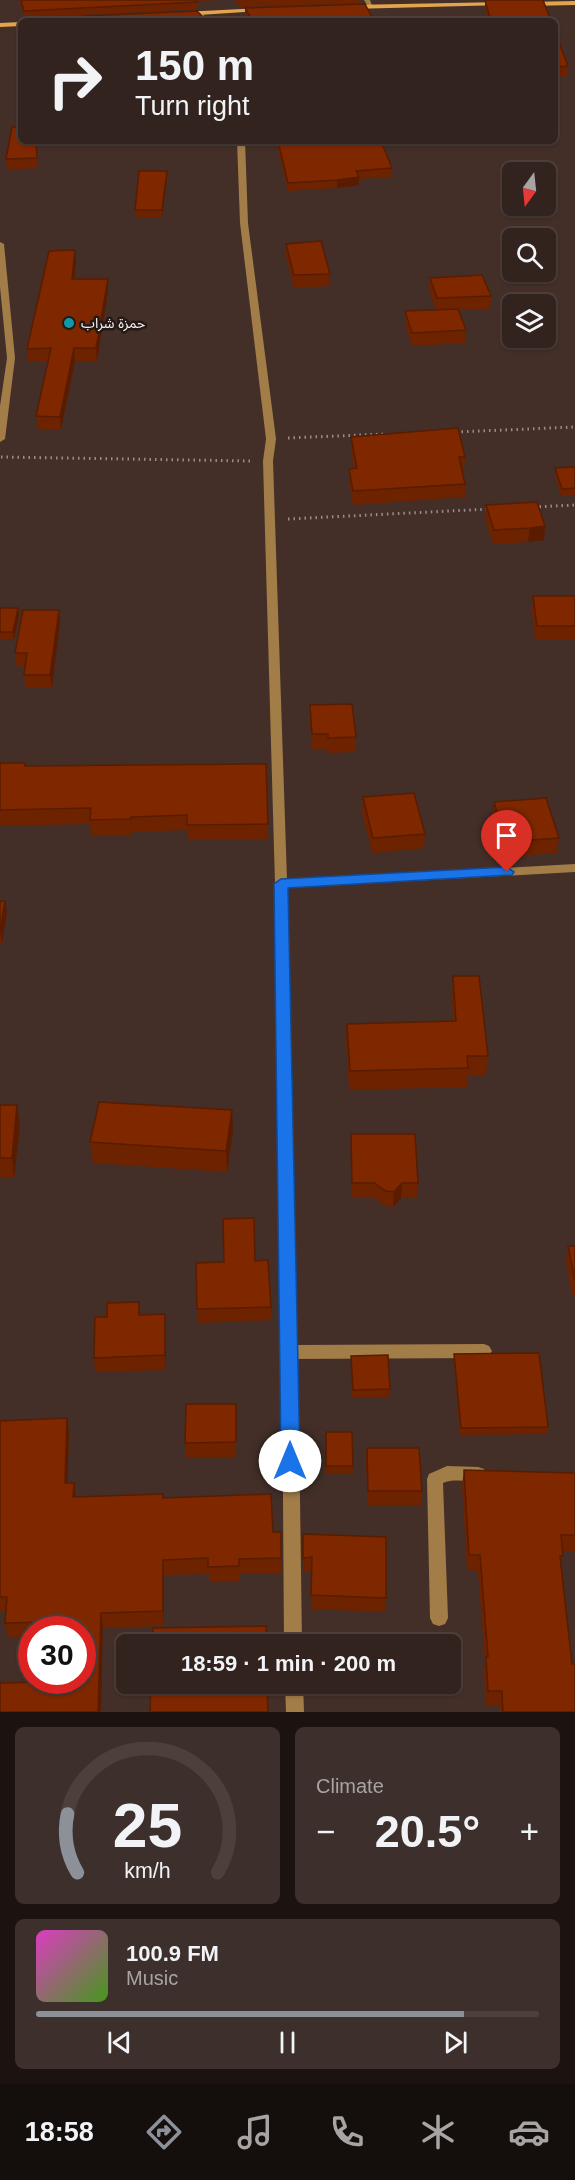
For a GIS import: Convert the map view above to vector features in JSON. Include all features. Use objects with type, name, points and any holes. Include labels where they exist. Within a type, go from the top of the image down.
[{"type":"street","points":[[339,8],[369,3],[507,4]]},
{"type":"street","points":[[518,4],[575,3]]},
{"type":"street","points":[[174,14],[272,9]]},
{"type":"street","points":[[200,13],[202,18]]},
{"type":"street","points":[[0,25],[18,24]]},
{"type":"street","points":[[241,144],[244,223],[271,439],[268,461],[281,884],[293,1634]]},
{"type":"street","points":[[0,244],[10,358],[0,439]]},
{"type":"street","points":[[281,884],[575,868]]},
{"type":"street","points":[[290,1352],[484,1350]]},
{"type":"street","points":[[439,1618],[435,1479],[447,1473],[494,1474]]},
{"type":"street","points":[[294,1694],[295,1712]]},
{"type":"path","points":[[447,432],[575,427]]},
{"type":"path","points":[[271,439],[388,434]]},
{"type":"path","points":[[0,457],[268,461]]},
{"type":"path","points":[[528,507],[575,505]]},
{"type":"path","points":[[271,520],[493,509]]},
{"type":"building","points":[[21,0],[196,0],[197,2],[24,11]]},
{"type":"building","points":[[485,0],[543,0],[550,18],[490,18]]},
{"type":"building","points":[[365,4],[372,18],[251,18],[245,8]]},
{"type":"building","points":[[197,11],[203,18],[85,18],[85,16]]},
{"type":"building","points":[[558,40],[568,66],[558,67]]},
{"type":"building","points":[[12,127],[18,127],[18,144],[36,144],[37,158],[6,159]]},
{"type":"building","points":[[279,144],[382,144],[392,168],[356,171],[359,177],[288,183]]},
{"type":"building","points":[[139,171],[167,171],[162,210],[135,210]]},
{"type":"building","points":[[321,241],[330,274],[294,275],[286,244]]},
{"type":"building","points":[[75,250],[72,279],[108,279],[96,348],[74,348],[60,417],[36,416],[51,348],[27,349],[49,251]]},
{"type":"building","points":[[482,275],[491,296],[437,298],[430,278]]},
{"type":"building","points":[[458,309],[466,330],[412,333],[405,311]]},
{"type":"building","points":[[458,428],[465,457],[459,457],[465,484],[353,491],[349,469],[357,468],[351,437]]},
{"type":"building","points":[[575,467],[575,488],[562,489],[555,468]]},
{"type":"building","points":[[537,502],[545,526],[494,530],[486,505]]},
{"type":"building","points":[[533,596],[575,596],[575,626],[537,626]]},
{"type":"building","points":[[0,608],[18,608],[13,632],[0,632]]},
{"type":"building","points":[[23,610],[59,610],[50,675],[24,675],[27,653],[15,653]]},
{"type":"building","points":[[352,704],[356,737],[328,738],[328,734],[312,734],[310,705]]},
{"type":"building","points":[[0,763],[25,763],[25,766],[266,764],[268,824],[187,825],[187,815],[90,820],[91,808],[0,810]]},
{"type":"building","points":[[414,793],[425,834],[373,838],[363,797]]},
{"type":"building","points":[[546,798],[559,838],[505,842],[494,802]]},
{"type":"building","points":[[0,901],[5,901],[0,931]]},
{"type":"building","points":[[453,976],[479,976],[488,1056],[467,1056],[468,1068],[350,1071],[347,1024],[456,1021]]},
{"type":"building","points":[[99,1102],[232,1110],[226,1151],[90,1142]]},
{"type":"building","points":[[0,1105],[17,1105],[12,1158],[0,1158]]},
{"type":"building","points":[[351,1134],[415,1134],[418,1183],[402,1183],[394,1192],[386,1191],[374,1183],[352,1183]]},
{"type":"building","points":[[254,1218],[255,1261],[268,1260],[271,1307],[197,1309],[196,1263],[224,1262],[223,1219]]},
{"type":"building","points":[[568,1246],[575,1246],[575,1281]]},
{"type":"building","points":[[139,1302],[139,1315],[165,1314],[165,1355],[94,1358],[95,1317],[107,1317],[107,1303]]},
{"type":"building","points":[[539,1353],[548,1427],[461,1428],[454,1354]]},
{"type":"building","points":[[388,1355],[390,1389],[353,1390],[351,1356]]},
{"type":"building","points":[[186,1404],[236,1404],[236,1442],[185,1443]]},
{"type":"building","points":[[67,1418],[65,1483],[74,1483],[73,1497],[163,1494],[163,1498],[271,1494],[273,1532],[281,1532],[281,1558],[239,1559],[239,1566],[208,1567],[208,1558],[163,1560],[163,1611],[101,1613],[98,1712],[0,1712],[0,1683],[18,1683],[18,1694],[96,1694],[96,1616],[18,1616],[18,1623],[5,1623],[7,1597],[0,1597],[0,1421]]},
{"type":"building","points":[[326,1432],[352,1432],[353,1466],[326,1466]]},
{"type":"building","points":[[367,1448],[419,1448],[422,1491],[368,1491]]},
{"type":"building","points":[[464,1470],[575,1473],[575,1535],[561,1535],[563,1556],[560,1556],[572,1664],[575,1664],[575,1712],[503,1712],[502,1691],[488,1691],[486,1657],[488,1657],[480,1555],[469,1555]]},
{"type":"building","points":[[303,1534],[386,1537],[386,1598],[311,1595],[312,1557],[303,1558]]},
{"type":"building","points":[[266,1626],[266,1634],[153,1634],[153,1628]]},
{"type":"building","points":[[151,1694],[267,1694],[268,1712],[150,1712]]},
{"type":"place","name":"حمزة شراب","points":[[69,323]]},
{"type":"route","points":[[290,1461],[281,884],[507,872]]}]
